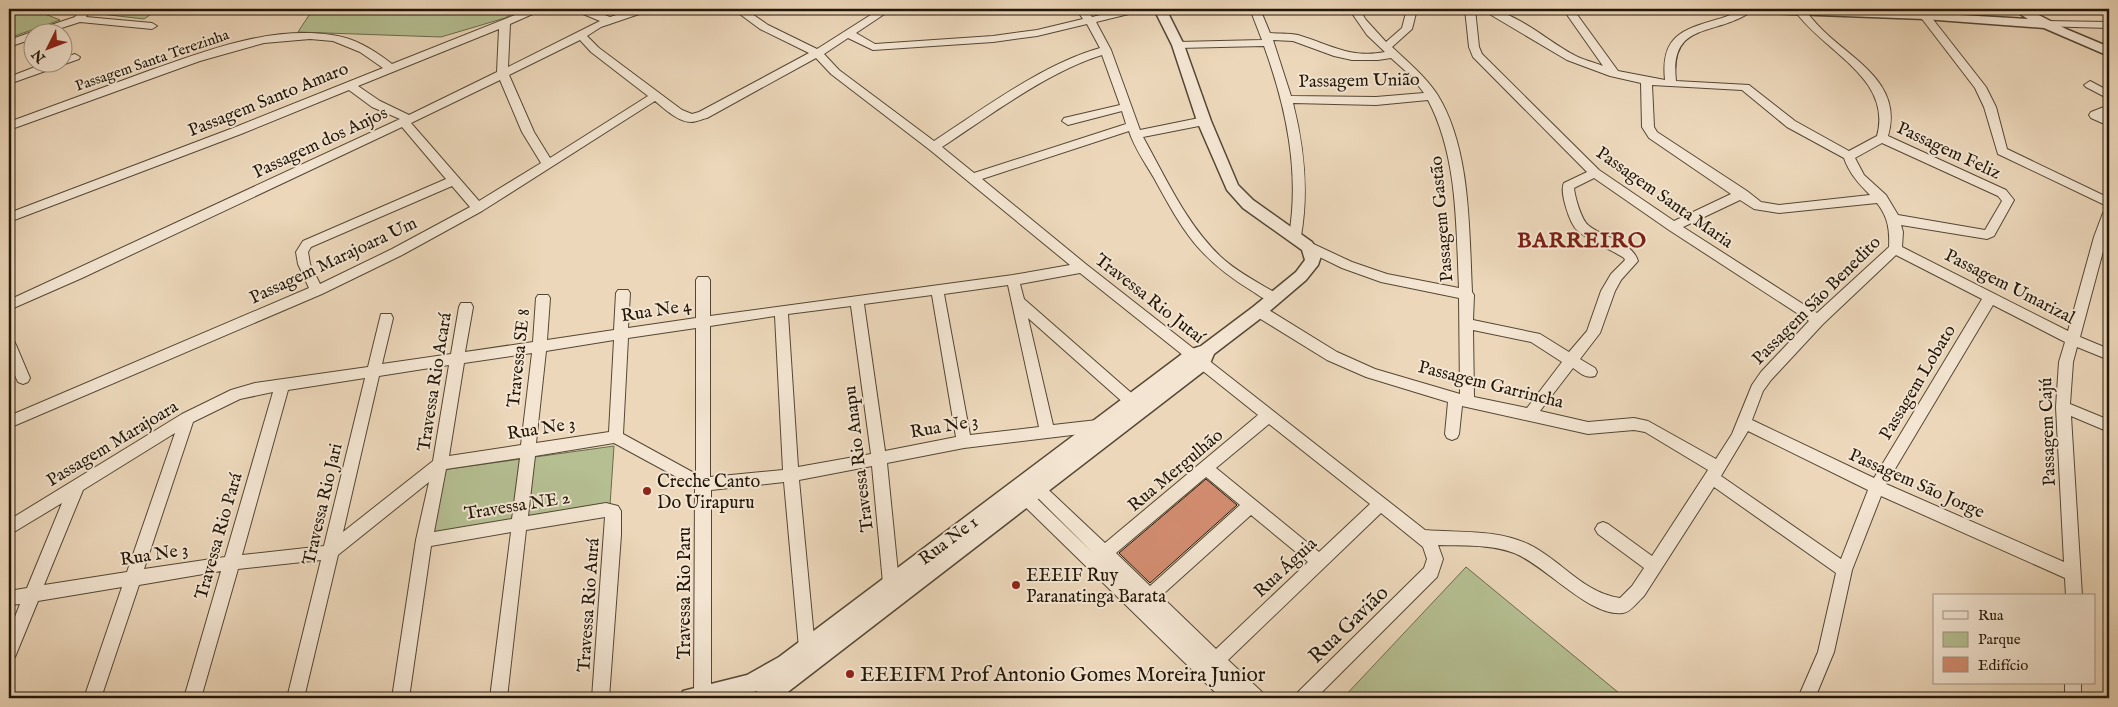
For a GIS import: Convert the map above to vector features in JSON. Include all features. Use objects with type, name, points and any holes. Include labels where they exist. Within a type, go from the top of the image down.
[{"type":"street","points":[[79,19],[86,9]]},
{"type":"street","name":"Passagem Santo Amaro","points":[[9,218],[237,131],[539,9]]},
{"type":"street","points":[[580,9],[608,20]]},
{"type":"street","name":"Passagem dos Anjos","points":[[9,304],[77,275],[407,120],[503,74],[608,20],[644,9]]},
{"type":"street","points":[[738,9],[764,27],[817,53]]},
{"type":"street","points":[[581,35],[596,50],[656,96],[685,117],[691,118],[703,115],[817,53],[887,9]]},
{"type":"street","points":[[847,33],[866,45],[878,47],[1017,36],[1084,14],[1137,9]]},
{"type":"street","points":[[1160,9],[1178,45],[1223,169],[1239,196],[1301,241],[1347,265],[1386,279],[1467,295]]},
{"type":"street","points":[[1200,356],[1301,276],[1313,261],[1313,256],[1301,241],[1300,170],[1286,99],[1256,9]]},
{"type":"street","name":"Passagem Gastão","points":[[1354,9],[1367,29],[1412,70],[1432,96],[1454,147],[1467,295],[1467,324],[1461,400],[1452,434]]},
{"type":"street","points":[[1178,45],[1296,38],[1331,52],[1352,57],[1378,57],[1390,50],[1407,28],[1412,9]]},
{"type":"street","name":"Passagem Santa Maria","points":[[1470,9],[1474,47],[1478,55],[1595,173],[1818,320]]},
{"type":"street","points":[[1486,9],[1510,20],[1571,58],[1614,74],[1671,84],[1745,87],[1790,124],[1850,156],[1882,138],[1886,116],[1885,106],[1874,83],[1850,59],[1815,29],[1800,11]]},
{"type":"street","points":[[1568,9],[1614,74]]},
{"type":"street","points":[[1671,84],[1669,67],[1672,50],[1676,45],[1701,27],[1731,18],[1750,9]]},
{"type":"street","points":[[1768,9],[2109,25]]},
{"type":"street","points":[[2018,9],[2041,22],[2109,52]]},
{"type":"street","points":[[1084,14],[1095,28],[1106,50],[1134,131],[1180,214],[1197,240],[1217,261],[1234,274],[1274,298]]},
{"type":"street","points":[[1924,15],[1980,87],[1990,107],[2000,149],[2005,154],[2109,203]]},
{"type":"street","points":[[70,22],[79,19],[152,26]]},
{"type":"street","points":[[505,24],[503,74],[528,132],[547,163]]},
{"type":"street","name":"Passagem Santa Terezinha","points":[[9,126],[192,60],[262,40],[286,36],[344,40],[371,52],[390,68]]},
{"type":"street","points":[[9,44],[22,39]]},
{"type":"street","points":[[934,147],[1006,99],[1077,58],[1106,50]]},
{"type":"street","name":"Travessa Rio Jutaí","points":[[817,53],[835,72],[934,147],[1082,268],[1200,356],[1269,415],[1424,537],[1432,546],[1435,559],[1432,572],[1424,581]]},
{"type":"street","points":[[9,81],[34,72]]},
{"type":"street","points":[[1646,81],[1648,127],[1653,135],[1743,194],[1758,206],[1770,209],[1882,198]]},
{"type":"street","points":[[2090,85],[2109,94]]},
{"type":"street","points":[[354,89],[376,104],[407,120],[453,181],[478,208]]},
{"type":"street","name":"Passagem Marajoara Um","points":[[9,422],[317,291],[412,244],[478,208],[656,96]]},
{"type":"street","name":"Passagem União","points":[[1286,99],[1376,101],[1432,96]]},
{"type":"street","points":[[1068,121],[1125,107]]},
{"type":"street","points":[[2109,110],[2095,115],[2109,122]]},
{"type":"street","points":[[973,178],[1134,131],[1204,121]]},
{"type":"street","name":"Passagem Feliz","points":[[1882,138],[2002,193]]},
{"type":"street","name":"Passagem São Benedito","points":[[1424,537],[1507,543],[1524,550],[1605,603],[1623,606],[1630,601],[1715,473],[1745,423],[1758,389],[1766,376],[1818,320],[1895,249],[1897,241],[1893,219],[1882,198],[1855,171],[1850,156]]},
{"type":"street","points":[[1530,414],[1593,332],[1603,300],[1616,276],[1632,260],[1630,255],[1585,230],[1575,213],[1569,198],[1568,186],[1595,173]]},
{"type":"street","points":[[317,291],[304,264],[302,252],[307,244],[453,181]]},
{"type":"street","points":[[1893,219],[1987,235],[1990,233],[2008,200],[2002,193]]},
{"type":"street","points":[[1673,226],[1728,199],[1743,194]]},
{"type":"street","name":"Passagem Cajú","points":[[2074,594],[2064,407],[2066,362],[2100,237],[2109,213]]},
{"type":"street","name":"Passagem Umarizal","points":[[1895,249],[2072,339],[2109,355]]},
{"type":"street","name":"Rua Ne 4","points":[[236,394],[255,389],[457,358],[781,310],[1013,280],[1082,268]]},
{"type":"street","name":"Travessa Rio Paru","points":[[697,697],[702,483],[703,280]]},
{"type":"street","points":[[1013,280],[1047,431]]},
{"type":"street","points":[[937,289],[964,442]]},
{"type":"street","points":[[616,436],[623,293]]},
{"type":"street","name":"Travessa SE 8","points":[[499,698],[540,346],[543,298]]},
{"type":"street","name":"Passagem Lobato","points":[[1844,570],[1877,487],[1902,441],[1990,298]]},
{"type":"street","name":"Travessa Rio Anapu","points":[[857,301],[879,458],[891,583]]},
{"type":"street","points":[[1018,302],[1131,400]]},
{"type":"street","name":"Travessa Rio Acará","points":[[400,698],[424,540],[440,464],[466,307]]},
{"type":"street","points":[[781,310],[791,475],[807,648]]},
{"type":"street","name":"Passagem Garrincha","points":[[1259,311],[1350,365],[1461,400],[1588,428],[1634,424],[1648,427],[1715,473],[1844,570]]},
{"type":"street","name":"Travessa Rio Jari","points":[[296,698],[386,318]]},
{"type":"street","points":[[1467,324],[1535,338],[1590,372]]},
{"type":"street","points":[[9,345],[23,378]]},
{"type":"street","name":"Rua Ne 1","points":[[697,697],[751,684],[786,664],[891,583],[1027,489],[1097,426],[1131,400],[1200,356]]},
{"type":"street","name":"Rua Ne 1","points":[[764,698],[1027,489],[1200,356]]},
{"type":"street","name":"Travessa Rio Pará","points":[[193,698],[282,385]]},
{"type":"street","name":"Passagem Marajoara","points":[[9,528],[188,418],[236,394]]},
{"type":"street","points":[[2064,407],[2109,426]]},
{"type":"street","name":"Rua Mergulhão","points":[[1098,558],[1269,415]]},
{"type":"street","points":[[93,698],[188,418]]},
{"type":"street","name":"Passagem São Jorge","points":[[1745,423],[1877,487],[2074,574]]},
{"type":"street","name":"Rua Ne 3","points":[[440,464],[616,436],[691,479],[702,483],[722,483],[791,475],[964,442],[1097,426]]},
{"type":"street","points":[[330,552],[440,464]]},
{"type":"street","points":[[1207,468],[1320,563]]},
{"type":"street","points":[[9,651],[77,486]]},
{"type":"street","points":[[1027,489],[1098,558],[1148,603],[1210,666],[1233,698]]},
{"type":"street","name":"Rua Águia","points":[[1210,666],[1381,503]]},
{"type":"street","points":[[1148,603],[1251,505]]},
{"type":"street","name":"Travessa NE 2","points":[[424,540],[606,510],[612,510],[614,514]]},
{"type":"street","name":"Travessa Rio Aurá","points":[[601,698],[614,514]]},
{"type":"street","points":[[1602,529],[1654,566]]},
{"type":"street","name":"Rua Ne 3","points":[[9,598],[230,563],[330,552]]},
{"type":"street","points":[[1806,698],[1816,680],[1832,633],[1844,570]]},
{"type":"street","name":"Rua Gavião","points":[[1304,698],[1424,581]]},
{"type":"street","points":[[1210,666],[1256,698]]},
{"type":"street","points":[[2072,698],[2073,684]]},
{"type":"green space","points":[[9,9],[43,9],[40,12],[60,20],[54,22],[22,22],[22,33],[9,38]]},
{"type":"green space","points":[[93,9],[159,9],[144,19],[84,12]]},
{"type":"green space","points":[[313,9],[521,9],[505,18],[441,37],[298,32]]},
{"type":"green space","points":[[614,446],[610,505],[433,533],[442,470]]},
{"type":"green space","points":[[1466,567],[1625,698],[1343,698]]},
{"type":"building","points":[[1206,479],[1237,505],[1150,583],[1119,553]]},
{"type":"place","name":"Creche Canto Do Uirapuru","points":[[647,491]]},
{"type":"place","name":"EEEIF Ruy Paranatinga Barata","points":[[1016,585]]},
{"type":"place","name":"EEEIFM Prof Antonio Gomes Moreira Junior","points":[[850,674]]},
{"type":"district","name":"BARREIRO","points":[[1582,239]]}]
